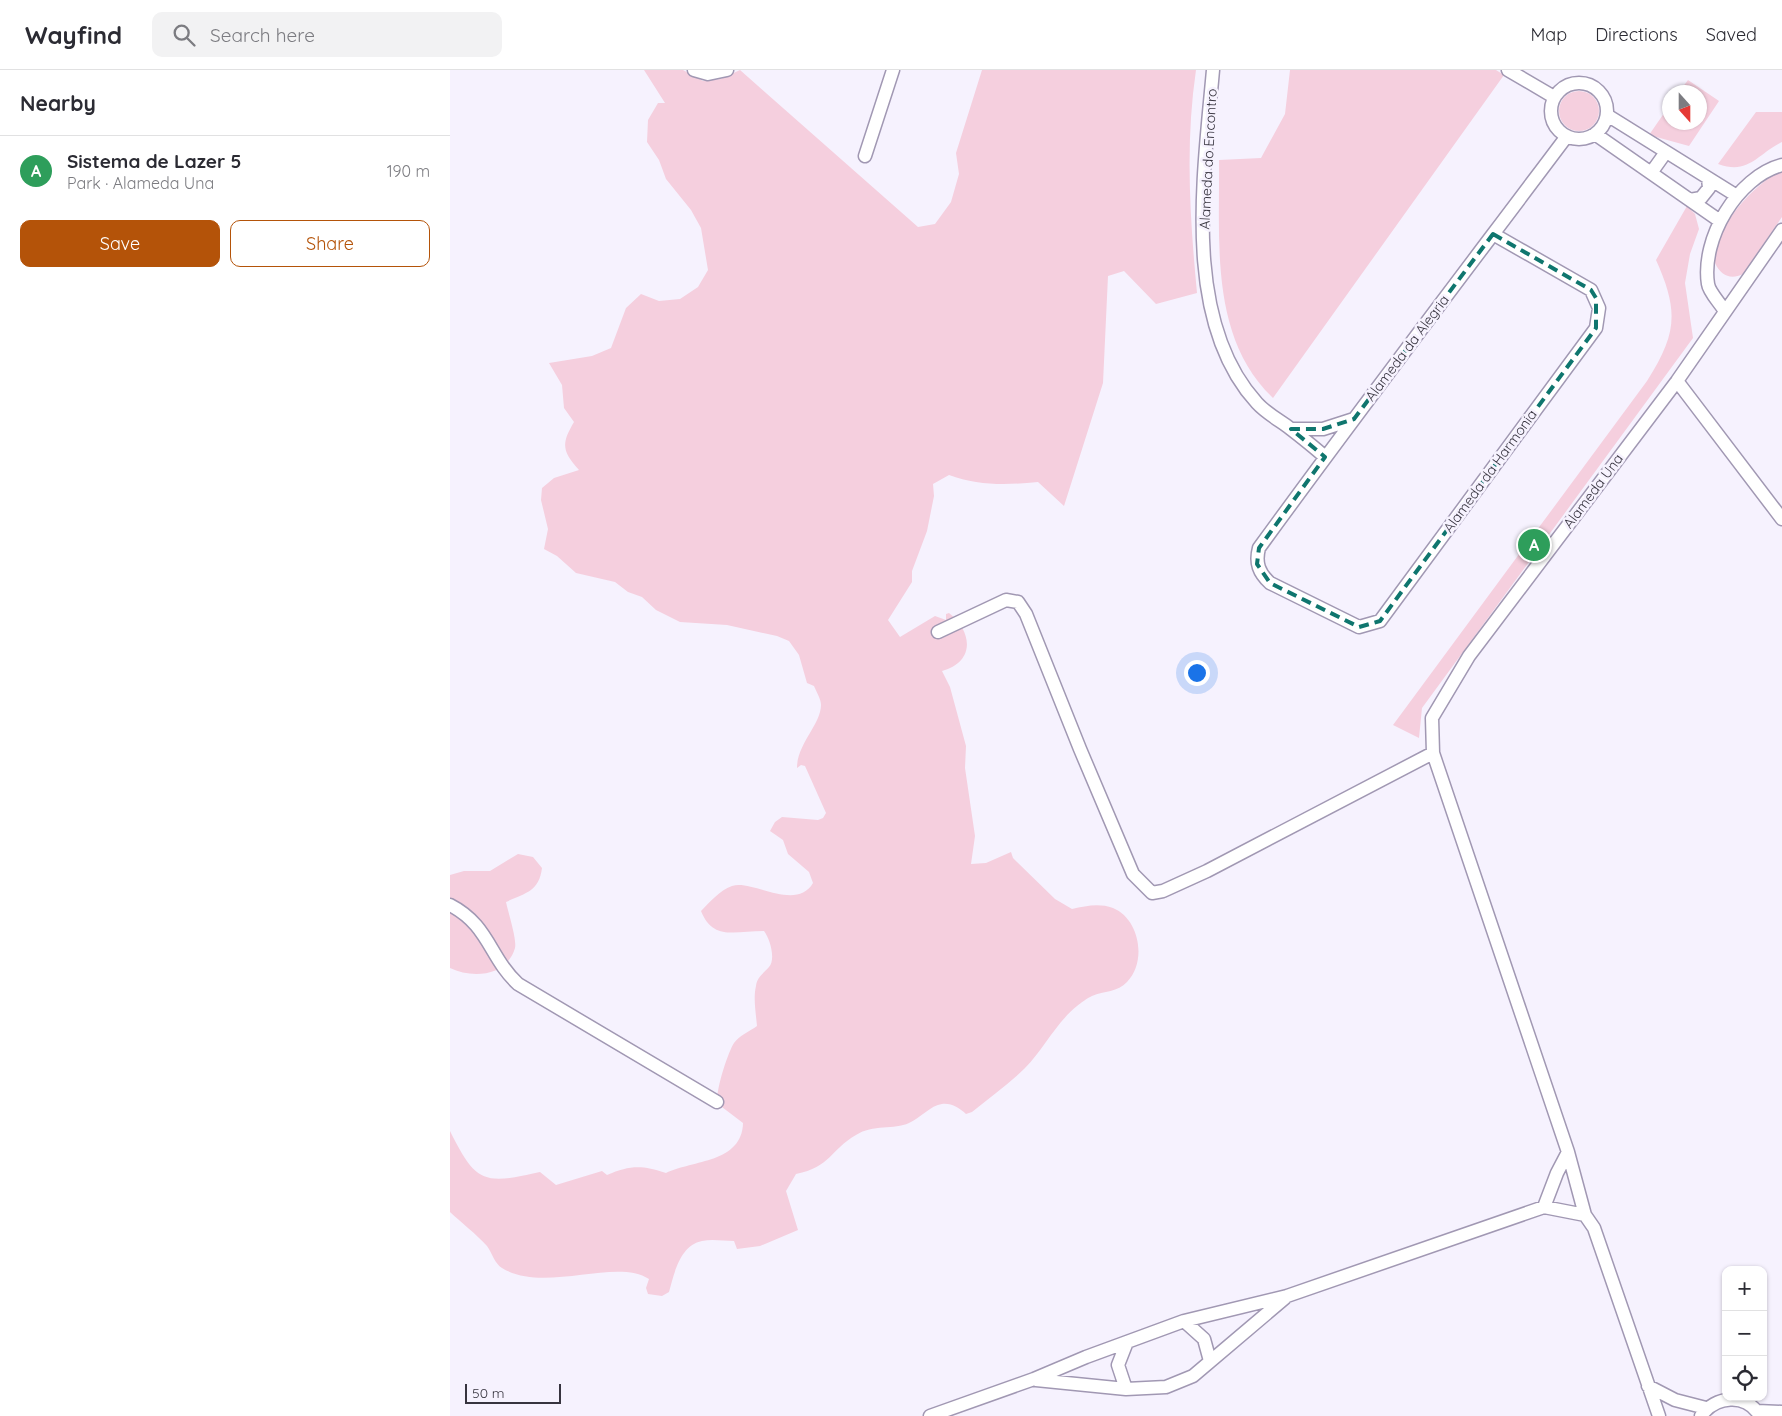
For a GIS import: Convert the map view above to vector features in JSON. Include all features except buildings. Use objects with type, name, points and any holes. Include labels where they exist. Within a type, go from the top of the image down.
[{"type":"street","points":[[694,70],[708,74],[727,70]]},
{"type":"street","points":[[865,156],[893,70]]},
{"type":"street","name":"Alameda do Encontro","points":[[1213,70],[1203,205],[1206,281],[1218,333],[1232,371],[1257,404],[1325,457]]},
{"type":"street","points":[[1508,70],[1554,97]]},
{"type":"street","points":[[1580,82],[1588,84],[1603,96],[1607,115],[1601,129],[1595,134],[1582,139],[1567,136],[1561,132],[1552,120],[1554,97],[1565,86],[1580,82]]},
{"type":"street","points":[[1607,115],[1737,196]]},
{"type":"street","points":[[1595,134],[1720,221]]},
{"type":"street","name":"Alameda da Alegria","points":[[1258,564],[1259,548],[1325,457],[1567,136]]},
{"type":"street","points":[[1651,173],[1666,152]]},
{"type":"street","points":[[1724,310],[1708,286],[1709,249],[1720,221],[1746,186],[1782,165]]},
{"type":"street","points":[[1690,200],[1701,198],[1709,188],[1708,178]]},
{"type":"street","name":"Alameda Una","points":[[1659,1416],[1594,1228],[1585,1214],[1568,1152],[1433,753],[1432,718],[1468,656],[1677,381],[1724,310],[1782,230]]},
{"type":"street","name":"Alameda da Harmonia","points":[[1258,564],[1260,571],[1270,583],[1359,627],[1380,621],[1596,328],[1599,308],[1591,290],[1493,234]]},
{"type":"street","points":[[1677,381],[1782,519]]},
{"type":"street","points":[[1291,429],[1323,429],[1354,419]]},
{"type":"street","points":[[938,632],[1006,600],[1018,602],[1026,614],[1133,874],[1152,893],[1163,891],[1207,871],[1433,753]]},
{"type":"street","points":[[450,905],[471,918],[481,929],[509,975],[518,984],[717,1102]]},
{"type":"street","points":[[1544,1207],[1556,1173],[1568,1152]]},
{"type":"street","points":[[930,1416],[1034,1379],[1184,1321],[1287,1296],[1544,1207],[1585,1214]]},
{"type":"street","points":[[1034,1379],[1126,1389],[1166,1387],[1193,1376],[1287,1296]]},
{"type":"street","points":[[1184,1321],[1204,1339],[1210,1361]]},
{"type":"street","points":[[1126,1342],[1118,1365],[1126,1389]]},
{"type":"street","points":[[1648,1386],[1704,1412],[1716,1402],[1727,1399],[1739,1400],[1758,1414],[1782,1412]]},
{"type":"highlighted area","points":[[1493,234],[1591,290],[1596,298],[1596,328],[1380,621],[1370,625],[1359,627],[1270,583],[1257,564],[1259,548],[1325,457],[1291,429],[1323,429],[1354,419]]},
{"type":"shaded area","points":[[644,70],[683,70],[703,81],[721,79],[740,70],[918,227],[935,224],[951,202],[959,174],[956,153],[982,70],[1196,70],[1191,126],[1190,182],[1197,293],[1156,304],[1124,271],[1108,276],[1103,383],[1064,506],[1038,482],[993,484],[960,479],[949,475],[933,484],[934,496],[927,531],[912,571],[912,582],[888,620],[900,637],[935,616],[946,620],[946,614],[949,613],[963,629],[966,637],[967,646],[965,654],[953,667],[942,671],[950,687],[966,746],[965,768],[975,836],[971,864],[986,863],[1011,852],[1013,858],[1055,899],[1072,909],[1098,905],[1113,908],[1122,914],[1135,931],[1138,942],[1137,964],[1133,974],[1119,988],[1092,996],[1077,1006],[1062,1021],[1025,1068],[972,1112],[966,1114],[952,1105],[942,1104],[929,1109],[909,1123],[869,1129],[847,1141],[824,1163],[808,1171],[796,1174],[786,1191],[798,1230],[760,1246],[737,1249],[734,1241],[718,1240],[706,1240],[694,1244],[683,1254],[669,1292],[662,1296],[648,1294],[646,1288],[649,1279],[635,1273],[618,1272],[538,1278],[519,1275],[502,1268],[495,1261],[487,1246],[450,1212],[450,1131],[467,1161],[483,1176],[506,1178],[540,1172],[556,1185],[602,1171],[607,1175],[623,1169],[636,1167],[666,1173],[714,1158],[734,1146],[741,1136],[743,1123],[718,1104],[718,1092],[731,1048],[736,1040],[757,1026],[755,991],[759,978],[771,963],[771,949],[764,931],[734,933],[719,931],[712,927],[701,911],[719,893],[732,886],[741,885],[785,895],[796,895],[805,891],[813,883],[809,872],[788,854],[783,840],[770,831],[775,822],[782,817],[818,820],[823,818],[826,813],[805,766],[801,765],[797,768],[801,751],[817,719],[821,705],[814,686],[807,683],[799,655],[789,641],[777,636],[727,625],[680,622],[656,610],[642,597],[628,592],[615,582],[576,573],[557,556],[544,549],[548,529],[541,500],[542,488],[554,478],[579,470],[569,458],[565,447],[567,436],[574,422],[564,408],[562,385],[549,363],[592,356],[611,348],[626,308],[641,294],[659,301],[680,299],[698,287],[708,270],[701,228],[691,210],[666,179],[659,160],[647,142],[648,120],[658,103],[665,103]]},
{"type":"shaded area","points":[[1290,70],[1496,70],[1504,75],[1273,398],[1252,374],[1238,346],[1228,317],[1222,286],[1220,254],[1219,160],[1261,158],[1285,114]]},
{"type":"shaded area","points":[[1688,80],[1695,85],[1684,85]]},
{"type":"shaded area","points":[[1583,91],[1590,94],[1596,100],[1599,111],[1598,119],[1590,128],[1583,131],[1575,131],[1568,128],[1560,119],[1559,107],[1562,100],[1571,92]]},
{"type":"shaded area","points":[[1707,93],[1719,101],[1707,119]]},
{"type":"shaded area","points":[[1756,112],[1782,112],[1782,142],[1745,165],[1729,167],[1718,164]]},
{"type":"shaded area","points":[[1662,116],[1662,130],[1700,130],[1689,146],[1649,135]]},
{"type":"shaded area","points":[[1782,169],[1782,217],[1743,274],[1730,277],[1723,274],[1715,263],[1716,249],[1728,222],[1737,209],[1759,186]]},
{"type":"shaded area","points":[[1687,206],[1695,214],[1699,229],[1690,254],[1685,283],[1693,338],[1422,708],[1419,738],[1393,725],[1647,381],[1657,364],[1669,336],[1671,308],[1669,294],[1656,260]]},
{"type":"shaded area","points":[[518,854],[533,857],[542,868],[538,882],[530,891],[506,902],[514,932],[515,948],[511,957],[497,970],[488,973],[469,973],[450,968],[450,875],[464,871],[490,871]]},
{"type":"place","name":"Sistema de Lazer 5","points":[[1534,545]]}]
